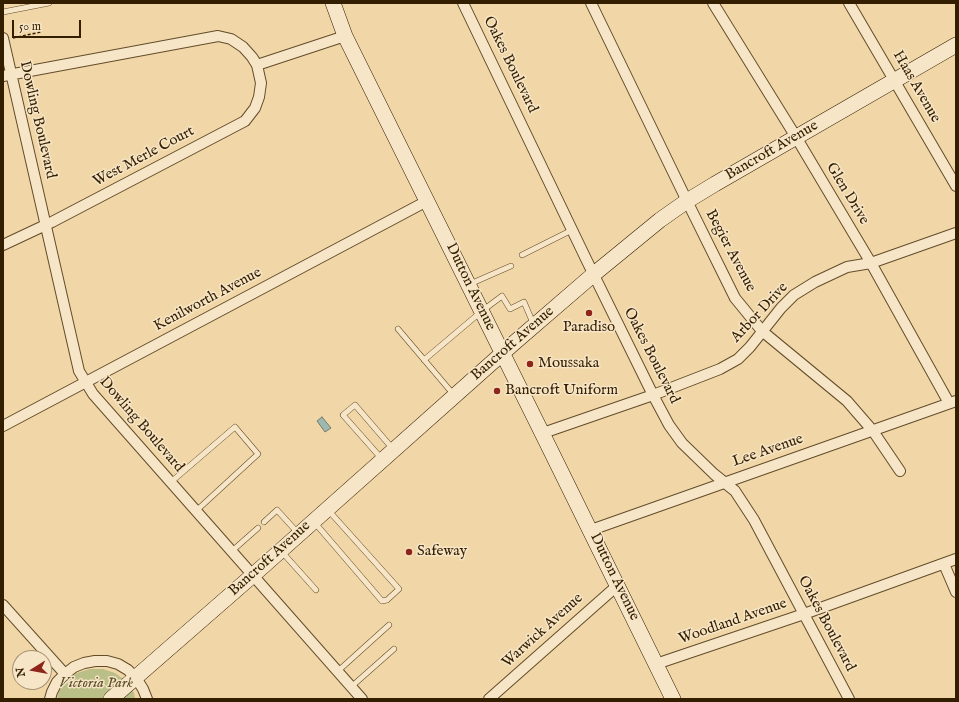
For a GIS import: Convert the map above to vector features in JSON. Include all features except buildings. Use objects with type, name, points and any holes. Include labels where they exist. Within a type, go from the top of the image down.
[{"type":"main road","name":"Dutton Avenue","points":[[333,3],[345,36],[591,530],[673,699]]},
{"type":"main road","name":"Bancroft Avenue","points":[[111,699],[503,353],[594,274],[654,225],[687,201],[956,45]]},
{"type":"street","name":"Oakes Boulevard","points":[[463,3],[572,230],[669,425],[682,443],[714,474],[735,491],[754,520],[849,699]]},
{"type":"street","name":"Begier Avenue","points":[[591,3],[735,298],[762,331],[847,401],[874,431],[900,471]]},
{"type":"street","name":"Glen Drive","points":[[713,3],[796,138],[953,402]]},
{"type":"street","name":"Haas Avenue","points":[[849,3],[956,186]]},
{"type":"street","points":[[7,75],[218,36],[231,39],[243,47],[257,65],[345,36]]},
{"type":"street","name":"Dowling Boulevard","points":[[3,39],[7,75],[45,225],[79,371],[85,383],[93,394],[362,699]]},
{"type":"street","name":"West Merle Court","points":[[3,245],[45,225],[245,121],[255,108],[259,97],[260,83],[257,65]]},
{"type":"street","name":"Kenilworth Avenue","points":[[3,426],[427,201]]},
{"type":"street","name":"Arbor Drive","points":[[543,434],[653,395],[720,369],[738,359],[750,347],[781,308],[794,295],[815,282],[847,267],[871,263],[956,233]]},
{"type":"street","name":"Lee Avenue","points":[[591,530],[953,402]]},
{"type":"street","name":"Woodland Avenue","points":[[656,664],[804,614],[956,559]]},
{"type":"street","points":[[944,564],[956,592]]},
{"type":"street","name":"Warwick Avenue","points":[[489,699],[618,585]]},
{"type":"street","points":[[3,605],[65,674]]},
{"type":"street","points":[[50,699],[57,682],[74,667],[84,663],[101,661],[118,664],[128,670],[136,678],[147,699]]},
{"type":"lane","points":[[3,12],[49,3]]},
{"type":"lane","points":[[522,254],[572,230]]},
{"type":"lane","points":[[469,284],[511,266]]},
{"type":"lane","points":[[424,360],[502,296],[510,309],[524,302],[534,326]]},
{"type":"lane","points":[[398,329],[455,396]]},
{"type":"lane","points":[[382,460],[343,416],[355,404],[394,449]]},
{"type":"lane","points":[[171,482],[235,427],[258,454],[196,511]]},
{"type":"lane","points":[[313,520],[382,601],[387,600],[399,590],[327,508]]},
{"type":"lane","points":[[264,522],[277,510],[298,534]]},
{"type":"lane","points":[[232,552],[258,528]]},
{"type":"lane","points":[[280,550],[316,590]]},
{"type":"lane","points":[[338,671],[390,625]]},
{"type":"lane","points":[[351,687],[394,649]]},
{"type":"path","points":[[3,39],[41,32]]},
{"type":"green space","name":"Victoria Park","points":[[90,669],[103,669],[115,673],[126,681],[134,693],[135,699],[57,699],[59,691],[67,680],[77,673]]},
{"type":"water","points":[[322,417],[331,428],[325,432],[317,421]]},
{"type":"place","name":"Paradiso","points":[[589,313]]},
{"type":"place","name":"Moussaka","points":[[530,364]]},
{"type":"place","name":"Bancroft Uniform","points":[[497,391]]},
{"type":"place","name":"Safeway","points":[[409,552]]}]
